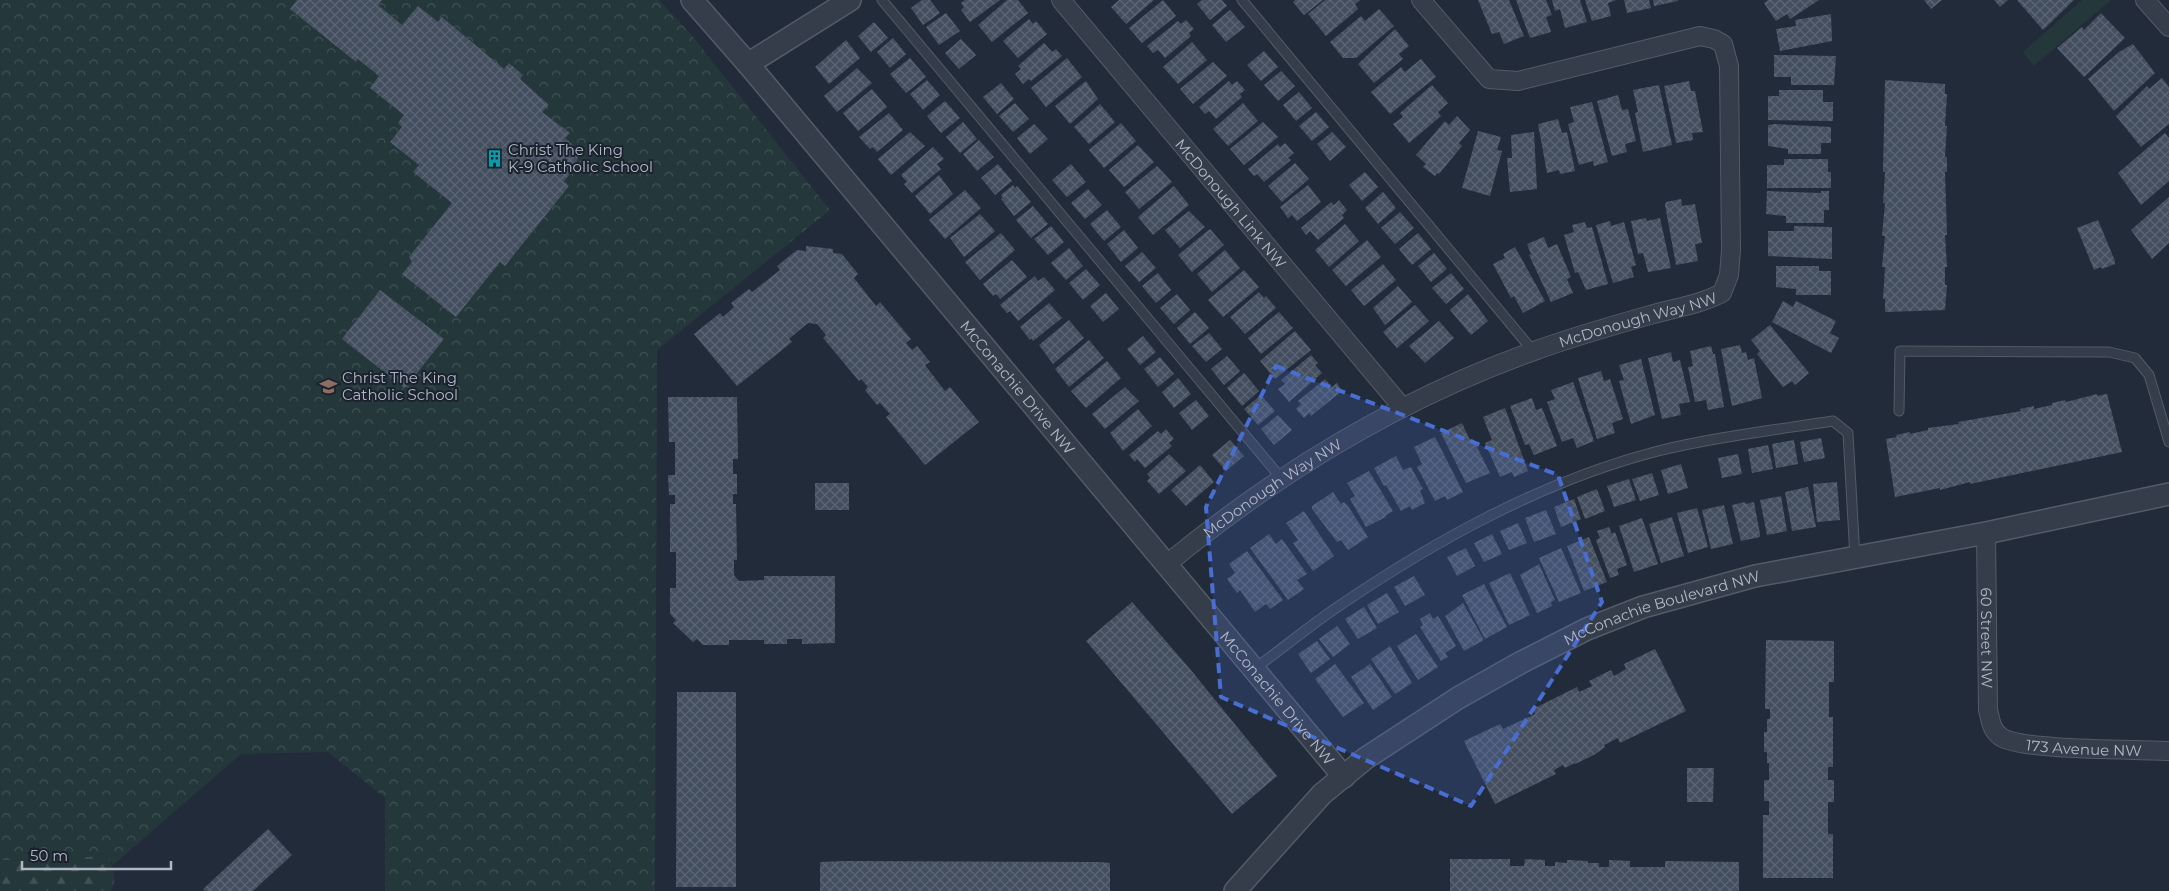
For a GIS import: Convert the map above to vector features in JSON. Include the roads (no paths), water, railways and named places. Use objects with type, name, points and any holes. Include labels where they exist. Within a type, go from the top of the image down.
[{"type":"street","name":"McConachie Drive NW","points":[[692,0],[748,64],[1344,776]]},
{"type":"street","points":[[748,64],[850,0]]},
{"type":"street","name":"McDonough Link NW","points":[[1061,0],[1402,407]]},
{"type":"street","name":"McDonough Way NW","points":[[1167,564],[1216,524],[1281,478],[1402,407],[1452,383],[1533,351],[1587,332],[1696,304],[1722,293],[1729,275],[1731,250],[1728,56],[1723,44],[1714,39],[1700,36],[1518,81],[1503,82],[1489,79],[1421,0]]},
{"type":"street","points":[[2145,0],[2169,27]]},
{"type":"street","name":"McConachie Boulevard NW","points":[[1235,891],[1303,814],[1366,758],[1458,698],[1520,663],[1587,629],[1689,593],[1755,576],[1986,533],[2169,494]]},
{"type":"street","name":"60 Street NW","points":[[1986,533],[1988,710],[1992,729],[2002,738]]},
{"type":"street","name":"173 Avenue NW","points":[[2002,738],[2028,745],[2169,751]]},
{"type":"lane","points":[[882,0],[1281,478]]},
{"type":"lane","points":[[1242,0],[1533,351]]},
{"type":"lane","points":[[1899,411],[1900,351],[2109,352],[2135,358],[2149,375],[2169,442]]},
{"type":"lane","points":[[1254,670],[1335,609],[1393,571],[1468,528],[1524,500],[1594,471],[1658,452],[1717,439],[1833,421],[1848,433],[1855,558]]},
{"type":"place","name":"Christ The King K-9 Catholic School","points":[[494,158]]},
{"type":"place","name":"Christ The King Catholic School","points":[[328,386]]}]
